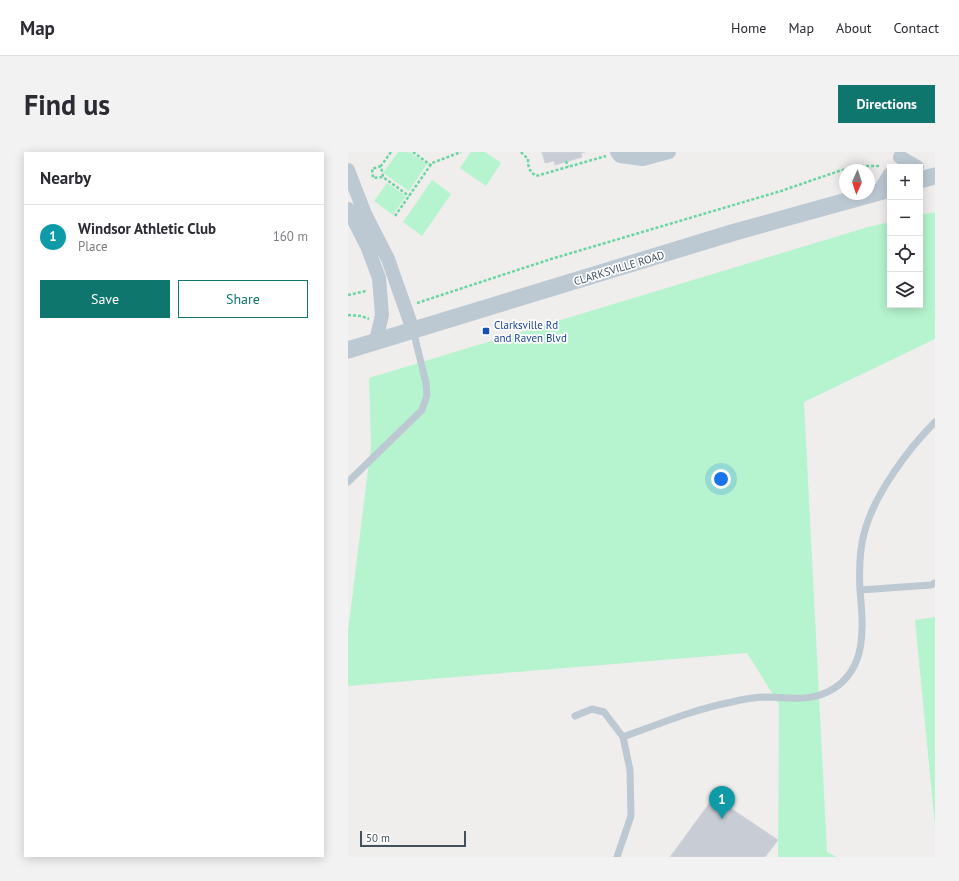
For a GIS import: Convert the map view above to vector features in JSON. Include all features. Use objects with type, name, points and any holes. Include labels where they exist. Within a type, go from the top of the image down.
[{"type":"street","points":[[614,153],[620,156],[643,159],[669,152]]},
{"type":"street","points":[[885,190],[896,163]]},
{"type":"street","points":[[348,170],[355,214],[379,278],[382,315],[376,341]]},
{"type":"street","name":"CLARKSVILLE ROAD","points":[[348,350],[734,232],[885,190]]},
{"type":"street","points":[[355,214],[390,266],[413,330]]},
{"type":"street","points":[[376,270],[390,266]]},
{"type":"lane","points":[[348,482],[422,410],[427,395],[426,383],[413,330]]},
{"type":"lane","points":[[623,737],[682,715],[731,702],[767,697],[807,699],[833,689],[848,675],[859,655],[863,624],[860,590],[861,548],[865,530],[873,510],[903,459],[935,422]]},
{"type":"lane","points":[[860,590],[930,585],[935,583]]},
{"type":"lane","points":[[574,716],[592,709],[604,712],[623,737],[630,770],[631,816],[617,857]]},
{"type":"path","points":[[391,152],[381,166],[372,169],[373,178],[383,177],[409,196]]},
{"type":"path","points":[[413,152],[432,165]]},
{"type":"path","points":[[521,152],[528,159],[528,167],[530,172],[536,176],[614,153]]},
{"type":"path","points":[[395,216],[432,165],[461,153]]},
{"type":"path","points":[[566,161],[568,167]]},
{"type":"path","points":[[425,300],[551,259],[781,191],[839,171],[858,166],[896,163]]},
{"type":"path","points":[[381,166],[383,177]]},
{"type":"path","points":[[348,294],[366,291]]},
{"type":"path","points":[[348,315],[361,316],[369,319]]},
{"type":"green space","points":[[398,152],[409,152],[427,164],[409,191],[383,173]]},
{"type":"green space","points":[[471,152],[485,152],[501,163],[486,186],[460,168]]},
{"type":"green space","points":[[432,180],[451,194],[422,236],[403,222]]},
{"type":"green space","points":[[387,183],[406,196],[393,215],[374,201]]},
{"type":"green space","points":[[935,212],[935,339],[804,402],[827,852],[837,857],[778,857],[779,704],[747,653],[348,686],[348,631],[371,446],[369,378],[868,227],[887,223],[887,308],[923,308],[923,214]]},
{"type":"green space","points":[[935,617],[935,826],[915,620]]},
{"type":"building","points":[[542,152],[585,152],[581,153],[582,157],[555,165],[554,161],[545,163]]},
{"type":"building","points":[[714,797],[778,840],[765,857],[670,857]]},
{"type":"place","name":"Clarksville Rd and Raven Blvd","points":[[486,331]]},
{"type":"place","name":"Windsor Athletic Club","points":[[722,819]]}]
